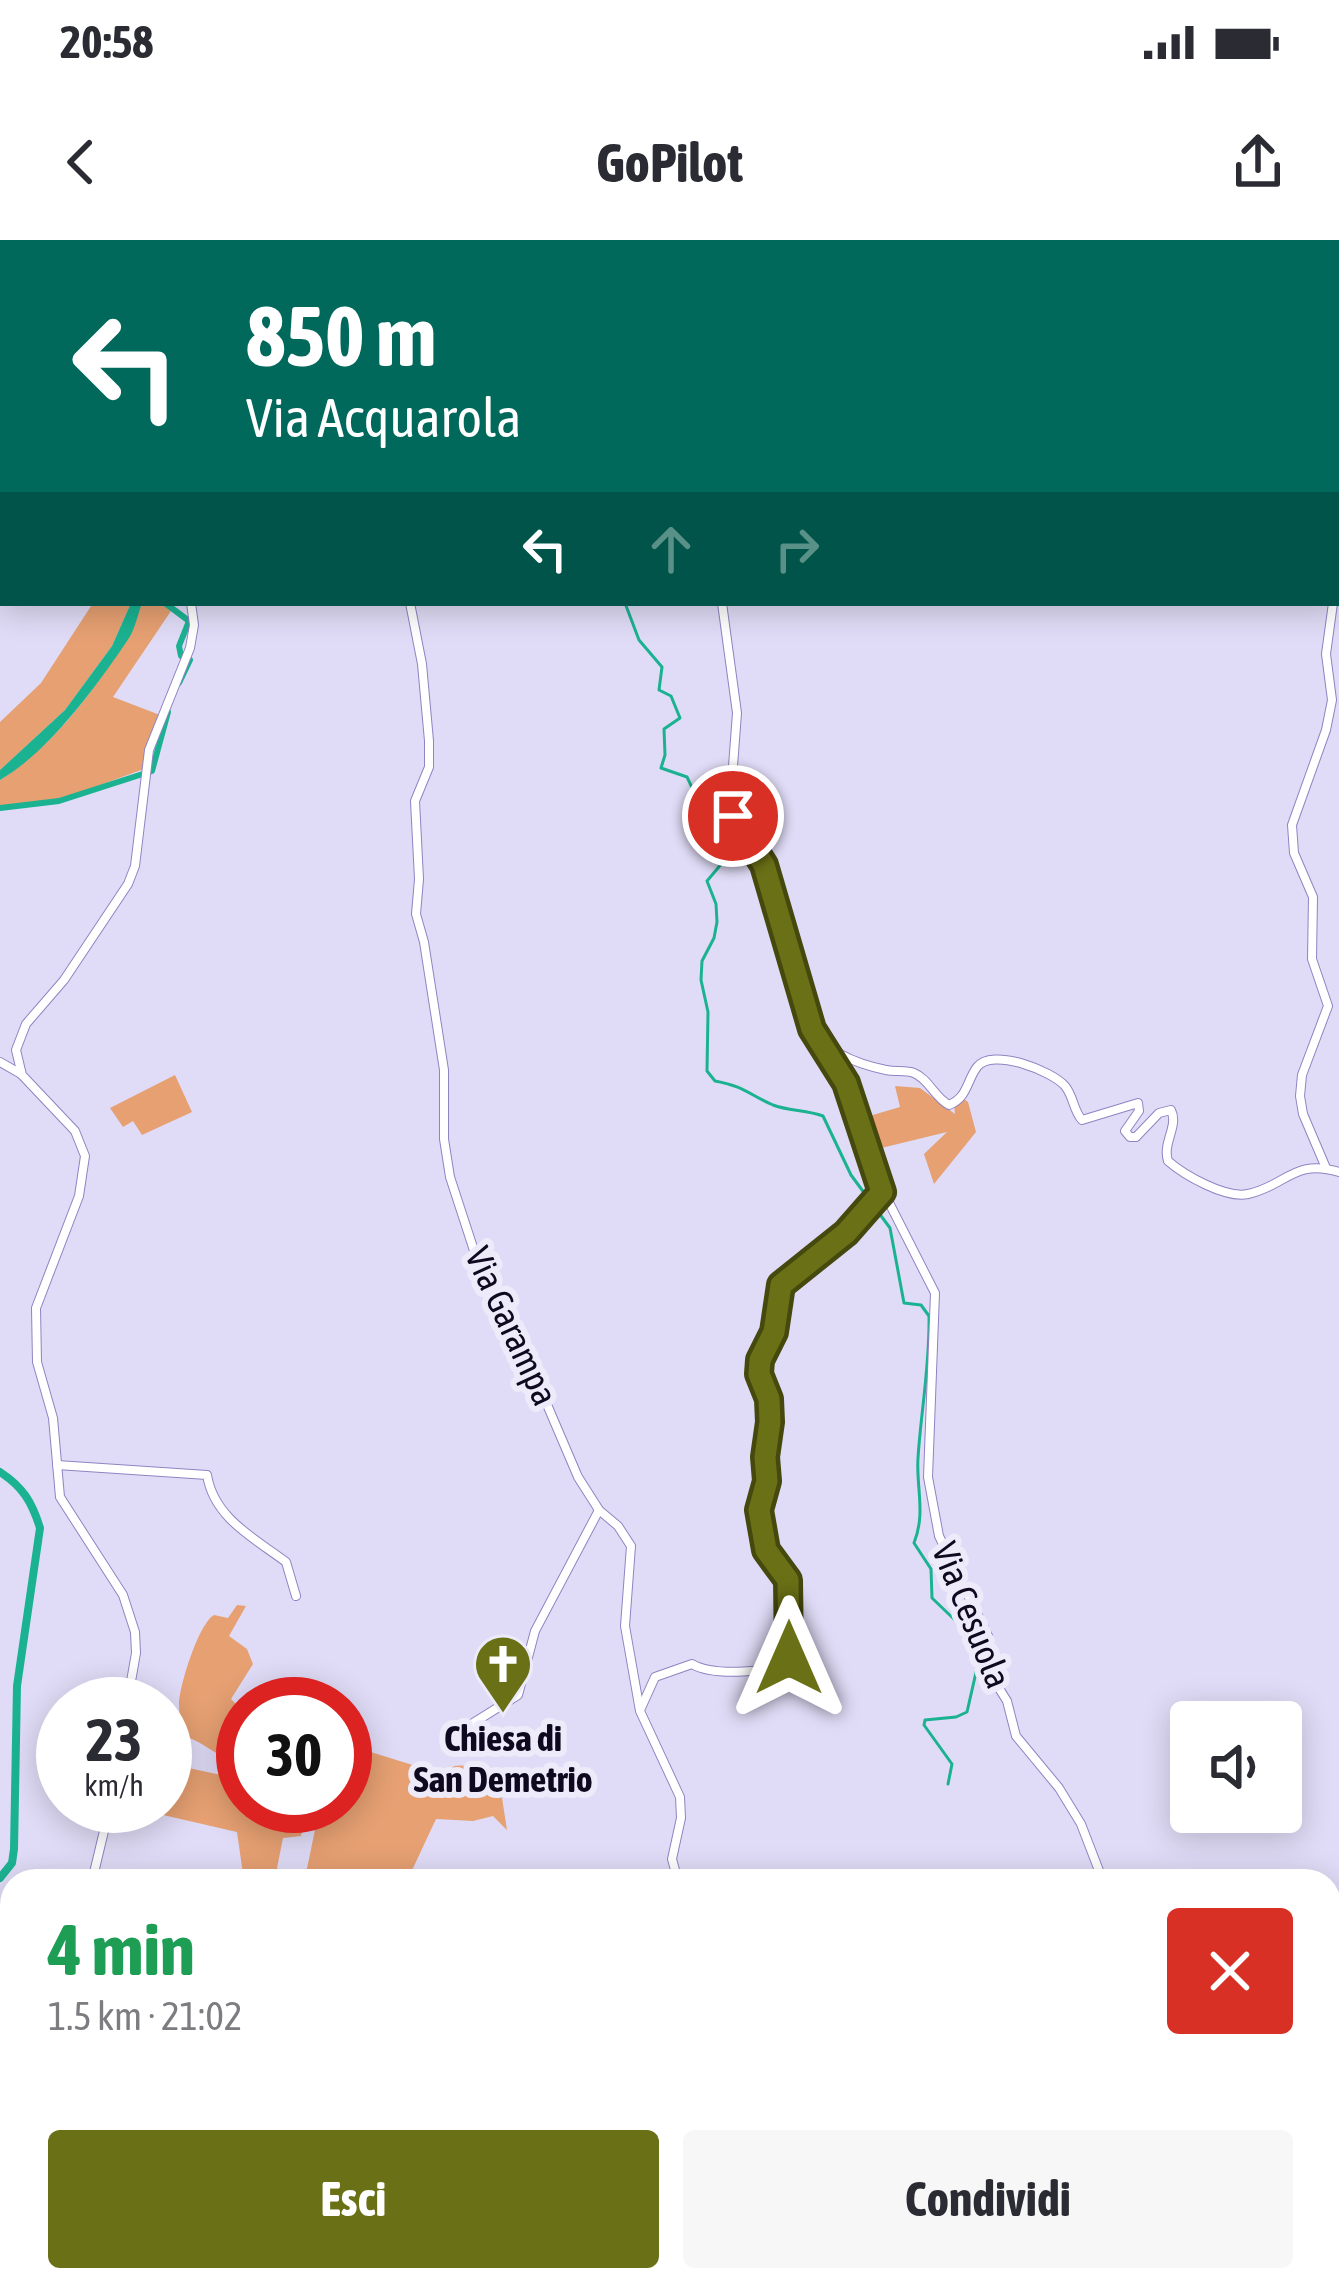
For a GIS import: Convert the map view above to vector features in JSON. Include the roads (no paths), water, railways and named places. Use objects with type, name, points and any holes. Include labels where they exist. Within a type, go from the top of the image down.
[{"type":"street","points":[[132,1677],[135,1632],[123,1595],[60,1497],[56,1436],[37,1362],[34,1322],[39,1300],[80,1196],[85,1156],[75,1131],[22,1075],[0,1062],[16,1050],[26,1024],[64,980],[128,884],[139,849],[146,772],[190,648],[194,625],[191,606]]},
{"type":"street","name":"Via Garampa","points":[[411,606],[429,741],[429,767],[415,801],[416,914],[444,1070],[444,1139],[450,1177],[481,1272],[510,1318],[578,1477],[598,1510],[618,1526],[631,1546],[625,1626],[640,1711],[680,1797],[675,1869]]},
{"type":"street","name":"Via Cesuola","points":[[722,606],[737,713],[730,806],[764,865],[812,1029],[846,1083],[882,1192],[931,1282],[937,1304],[928,1477],[939,1536],[988,1636],[992,1677],[1007,1701],[1016,1736],[1081,1823],[1098,1869]]},
{"type":"street","points":[[1326,1168],[1300,1096],[1302,1075],[1328,1006],[1312,958],[1313,897],[1294,853],[1292,825],[1332,700],[1326,654],[1333,606]]},
{"type":"street","points":[[812,1029],[830,1049],[857,1062],[921,1077],[939,1100],[950,1105],[963,1097],[977,1066],[992,1059],[1042,1070],[1060,1080],[1082,1120],[1138,1102],[1139,1111],[1125,1131],[1130,1137],[1136,1137],[1159,1113],[1172,1110],[1174,1121],[1165,1152],[1168,1162],[1233,1195],[1246,1195],[1304,1168],[1339,1172]]},
{"type":"street","points":[[16,1050],[22,1075]]},
{"type":"street","points":[[640,1711],[655,1677],[683,1666],[692,1664],[704,1672],[760,1671],[782,1666],[789,1658],[788,1580],[766,1550],[759,1510],[767,1481],[770,1422],[760,1360],[774,1332],[781,1285],[846,1233],[882,1192]]},
{"type":"street","points":[[57,1465],[207,1475],[209,1487],[243,1534],[286,1562],[296,1596]]},
{"type":"street","points":[[454,1735],[518,1695],[535,1631],[598,1510]]},
{"type":"street","points":[[95,1869],[104,1833]]},
{"type":"waterway","points":[[169,606],[189,621],[179,646],[181,656],[190,660],[179,683]]},
{"type":"waterway","points":[[626,606],[639,640],[662,667],[659,690],[671,696],[680,718],[664,729],[661,768],[687,777],[704,813],[725,833],[730,846],[728,856],[707,881],[717,922],[702,961],[708,1012],[707,1071],[715,1081],[773,1105],[823,1116],[851,1175],[890,1228],[904,1303],[921,1305],[929,1316],[914,1543],[931,1569],[932,1598],[982,1646],[967,1712],[925,1720],[952,1764],[948,1784]]},
{"type":"waterway","points":[[0,808],[59,801],[152,771],[168,712]]},
{"type":"waterway","points":[[0,1472],[26,1496],[40,1528],[17,1686],[14,1849],[7,1869]]},
{"type":"place","name":"Chiesa di San Demetrio","points":[[503,1715]]}]
